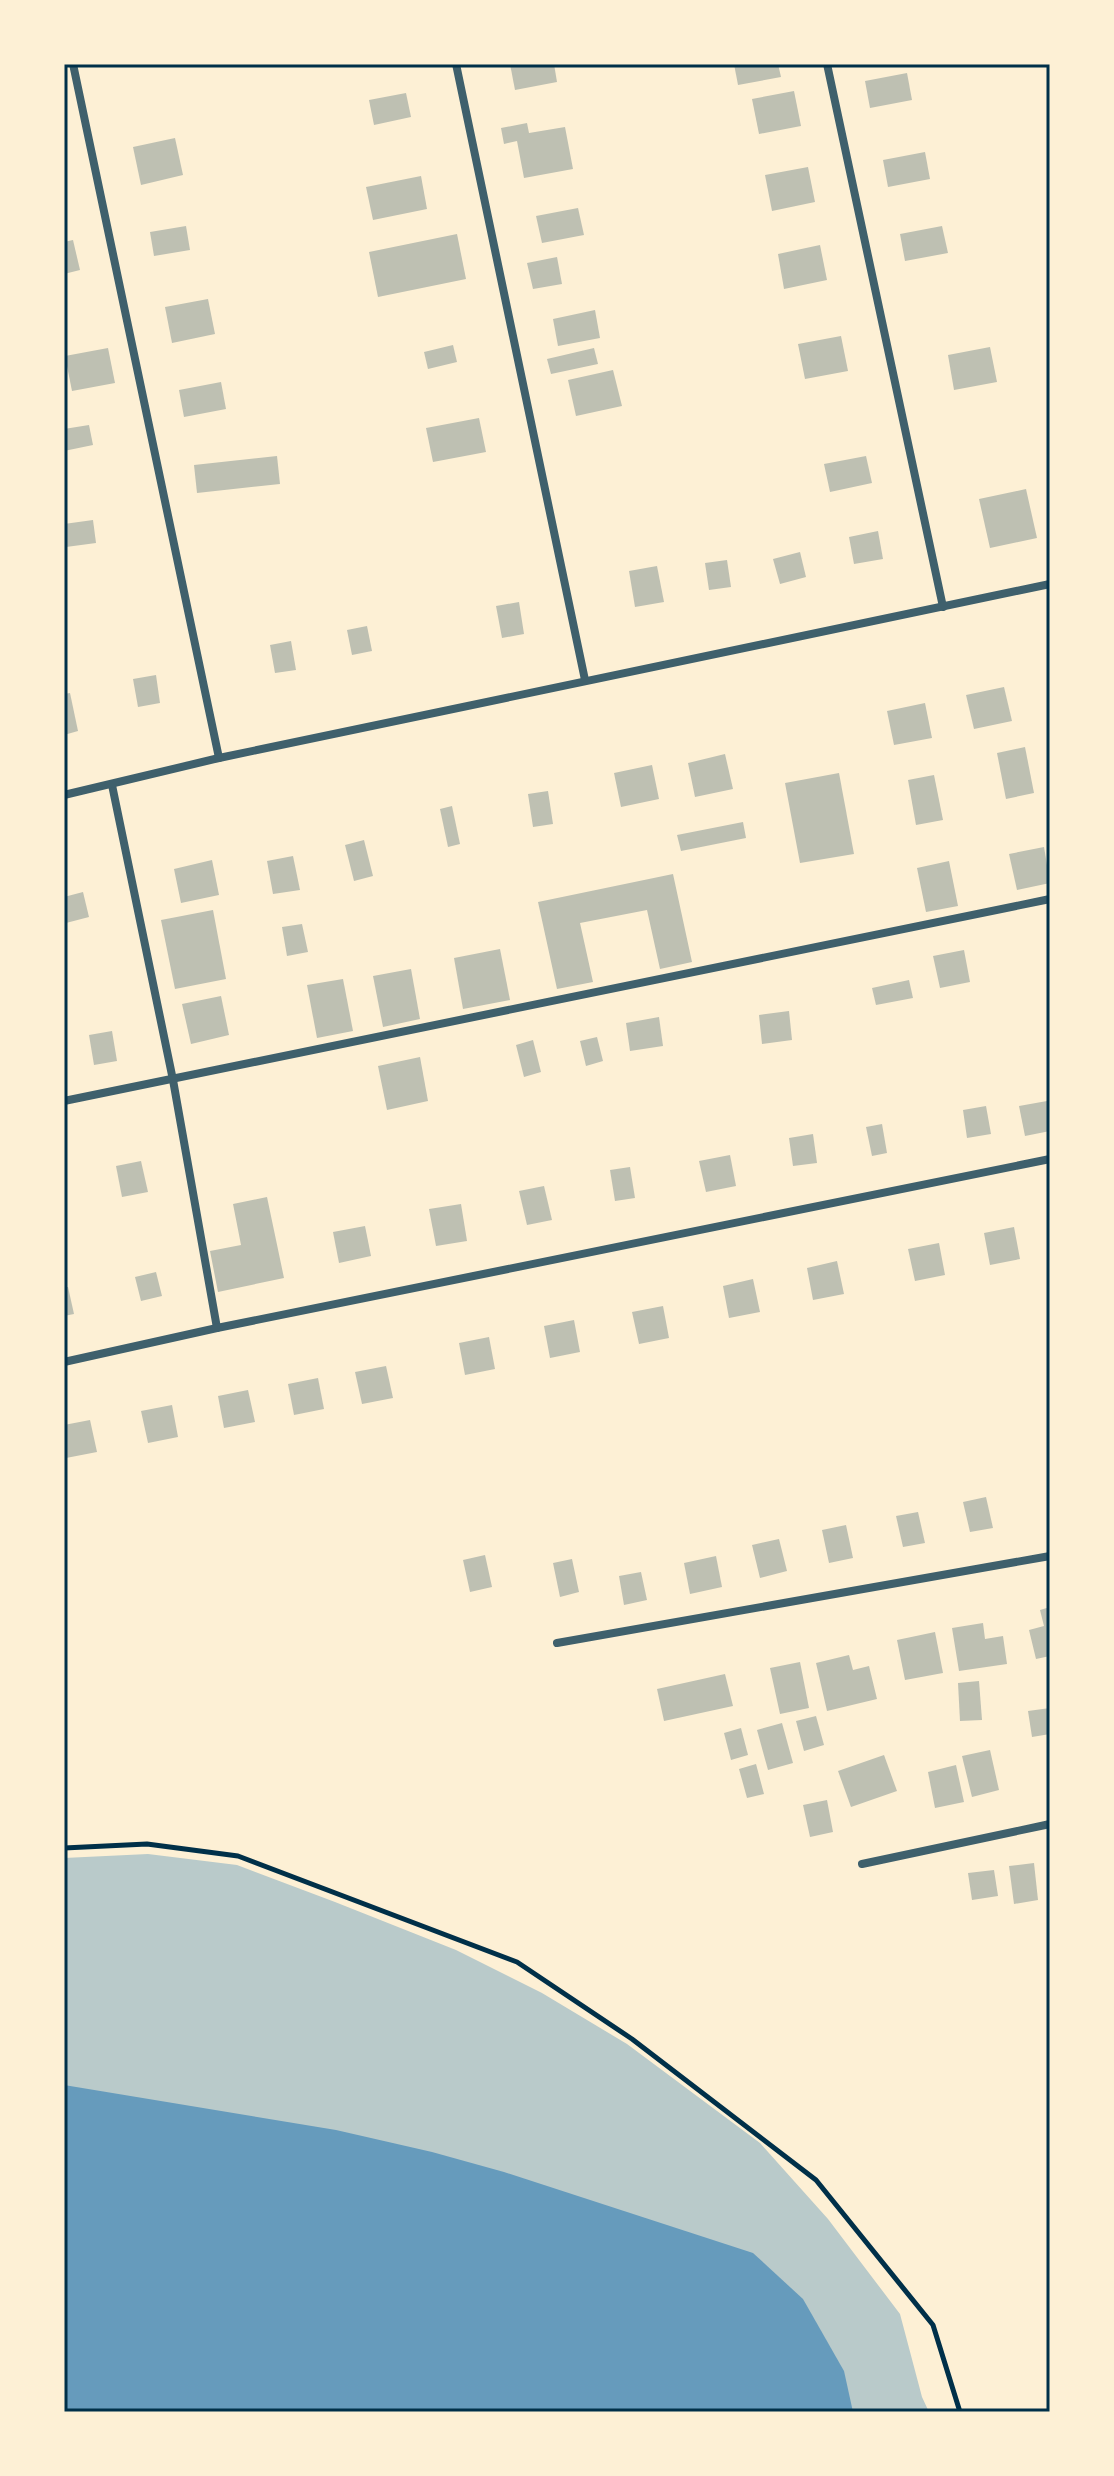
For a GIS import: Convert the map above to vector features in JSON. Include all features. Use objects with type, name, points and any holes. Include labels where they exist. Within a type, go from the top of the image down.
[{"type":"street","points":[[73,64],[219,758]]},
{"type":"street","points":[[456,64],[585,680]]},
{"type":"street","points":[[827,64],[943,607]]},
{"type":"street","points":[[64,795],[219,758],[1050,584]]},
{"type":"street","points":[[112,785],[173,1080],[217,1328]]},
{"type":"street","points":[[64,1101],[1050,899]]},
{"type":"street","points":[[64,1362],[217,1328],[1050,1159]]},
{"type":"street","points":[[557,1643],[1050,1556]]},
{"type":"street","points":[[862,1864],[1050,1824]]},
{"type":"path","points":[[64,1848],[147,1844],[238,1856],[517,1962],[632,2039],[816,2180],[933,2325],[960,2412]]},
{"type":"shaded area","points":[[148,1854],[237,1865],[335,1902],[456,1950],[542,1993],[627,2044],[760,2143],[828,2219],[900,2314],[922,2397],[929,2412],[64,2412],[64,1858]]},
{"type":"water","points":[[64,2085],[336,2130],[432,2152],[504,2172],[753,2253],[803,2299],[844,2371],[853,2412],[64,2412]]},
{"type":"building","points":[[510,64],[554,64],[557,82],[515,90]]},
{"type":"building","points":[[734,64],[778,64],[781,77],[738,85]]},
{"type":"building","points":[[907,73],[912,100],[870,108],[865,81]]},
{"type":"building","points":[[794,91],[801,126],[759,134],[752,99]]},
{"type":"building","points":[[406,93],[411,117],[374,125],[369,100]]},
{"type":"building","points":[[527,123],[529,133],[565,127],[573,169],[524,178],[517,141],[504,144],[501,128]]},
{"type":"building","points":[[175,138],[183,175],[141,185],[133,147]]},
{"type":"building","points":[[925,152],[930,179],[888,187],[883,160]]},
{"type":"building","points":[[808,167],[815,202],[772,211],[765,175]]},
{"type":"building","points":[[421,176],[427,209],[373,220],[366,187]]},
{"type":"building","points":[[578,208],[584,235],[542,243],[536,216]]},
{"type":"building","points":[[186,226],[190,250],[154,256],[150,232]]},
{"type":"building","points":[[942,226],[948,253],[905,261],[900,234]]},
{"type":"building","points":[[457,234],[466,279],[378,297],[369,252]]},
{"type":"building","points":[[73,240],[80,270],[64,274],[64,242]]},
{"type":"building","points":[[820,245],[827,280],[784,289],[778,254]]},
{"type":"building","points":[[557,257],[562,284],[533,289],[527,263]]},
{"type":"building","points":[[208,299],[215,334],[172,343],[165,307]]},
{"type":"building","points":[[595,310],[600,338],[558,346],[553,319]]},
{"type":"building","points":[[841,336],[848,371],[805,379],[798,344]]},
{"type":"building","points":[[453,345],[457,362],[428,369],[424,352]]},
{"type":"building","points":[[990,347],[997,382],[954,390],[948,355]]},
{"type":"building","points":[[108,348],[115,383],[72,391],[65,356]]},
{"type":"building","points":[[594,348],[598,364],[551,374],[547,359]]},
{"type":"building","points":[[613,370],[622,406],[576,416],[568,380]]},
{"type":"building","points":[[221,382],[226,409],[184,417],[179,390]]},
{"type":"building","points":[[479,418],[486,452],[433,462],[426,428]]},
{"type":"building","points":[[89,425],[93,445],[64,451],[64,429]]},
{"type":"building","points":[[277,456],[280,484],[197,493],[194,465]]},
{"type":"building","points":[[866,456],[872,483],[830,492],[824,464]]},
{"type":"building","points":[[1026,489],[1037,538],[990,548],[979,499]]},
{"type":"building","points":[[93,520],[96,543],[66,547],[64,524]]},
{"type":"building","points":[[878,531],[883,559],[854,564],[849,537]]},
{"type":"building","points":[[800,552],[806,577],[780,584],[773,559]]},
{"type":"building","points":[[727,560],[731,587],[709,590],[705,563]]},
{"type":"building","points":[[657,566],[664,602],[635,607],[629,571]]},
{"type":"building","points":[[519,602],[524,634],[502,638],[496,606]]},
{"type":"building","points":[[367,626],[372,651],[352,655],[347,630]]},
{"type":"building","points":[[291,641],[296,670],[275,673],[270,645]]},
{"type":"building","points":[[156,675],[160,703],[138,707],[133,679]]},
{"type":"building","points":[[1004,687],[1012,721],[974,729],[966,695]]},
{"type":"building","points":[[70,693],[78,731],[64,735],[64,694]]},
{"type":"building","points":[[925,703],[932,738],[894,745],[887,711]]},
{"type":"building","points":[[1025,747],[1034,793],[1006,799],[997,753]]},
{"type":"building","points":[[725,754],[733,789],[695,797],[688,763]]},
{"type":"building","points":[[652,765],[659,799],[621,807],[614,773]]},
{"type":"building","points":[[839,773],[854,854],[800,863],[785,783]]},
{"type":"building","points":[[934,775],[943,820],[916,825],[908,780]]},
{"type":"building","points":[[548,791],[553,824],[533,827],[528,794]]},
{"type":"building","points":[[452,806],[460,844],[448,847],[440,809]]},
{"type":"building","points":[[743,822],[746,838],[681,851],[677,835]]},
{"type":"building","points":[[364,840],[373,876],[354,881],[345,845]]},
{"type":"building","points":[[1044,847],[1050,883],[1017,890],[1009,854]]},
{"type":"building","points":[[293,856],[300,890],[273,894],[267,861]]},
{"type":"building","points":[[212,860],[219,895],[181,903],[174,869]]},
{"type":"building","points":[[949,861],[958,906],[926,912],[917,868]]},
{"type":"building","points":[[673,874],[692,962],[660,969],[647,910],[580,923],[593,982],[557,989],[538,902]]},
{"type":"building","points":[[83,892],[89,917],[66,923],[64,897]]},
{"type":"building","points":[[213,910],[226,979],[175,989],[161,920]]},
{"type":"building","points":[[302,924],[308,952],[287,956],[282,927]]},
{"type":"building","points":[[500,949],[510,1000],[463,1009],[454,958]]},
{"type":"building","points":[[964,950],[970,982],[940,988],[933,956]]},
{"type":"building","points":[[411,969],[420,1019],[383,1027],[373,976]]},
{"type":"building","points":[[343,979],[353,1031],[317,1038],[307,985]]},
{"type":"building","points":[[909,980],[913,998],[876,1005],[872,988]]},
{"type":"building","points":[[221,996],[229,1035],[191,1044],[182,1004]]},
{"type":"building","points":[[789,1011],[792,1040],[762,1044],[759,1015]]},
{"type":"building","points":[[659,1017],[663,1046],[630,1051],[626,1023]]},
{"type":"building","points":[[112,1031],[117,1061],[94,1065],[89,1035]]},
{"type":"building","points":[[597,1037],[603,1061],[586,1066],[580,1041]]},
{"type":"building","points":[[533,1040],[541,1072],[524,1077],[516,1045]]},
{"type":"building","points":[[420,1057],[428,1101],[387,1110],[378,1066]]},
{"type":"building","points":[[1047,1101],[1050,1131],[1025,1136],[1019,1106]]},
{"type":"building","points":[[986,1106],[991,1134],[967,1138],[963,1110]]},
{"type":"building","points":[[882,1124],[887,1153],[872,1156],[866,1127]]},
{"type":"building","points":[[813,1134],[817,1163],[793,1166],[789,1138]]},
{"type":"building","points":[[730,1155],[736,1186],[706,1192],[699,1161]]},
{"type":"building","points":[[141,1161],[148,1192],[122,1197],[116,1166]]},
{"type":"building","points":[[630,1167],[635,1198],[615,1201],[610,1170]]},
{"type":"building","points":[[544,1186],[552,1220],[527,1225],[519,1191]]},
{"type":"building","points":[[267,1197],[284,1278],[218,1292],[210,1251],[241,1245],[233,1204]]},
{"type":"building","points":[[461,1204],[467,1241],[436,1246],[429,1209]]},
{"type":"building","points":[[365,1226],[371,1256],[339,1263],[333,1232]]},
{"type":"building","points":[[1014,1227],[1020,1259],[990,1265],[984,1233]]},
{"type":"building","points":[[939,1243],[945,1275],[915,1281],[908,1249]]},
{"type":"building","points":[[837,1261],[844,1294],[813,1300],[807,1268]]},
{"type":"building","points":[[156,1272],[162,1296],[141,1301],[135,1277]]},
{"type":"building","points":[[753,1279],[760,1312],[729,1318],[723,1286]]},
{"type":"building","points":[[64,1287],[68,1287],[74,1314],[64,1316]]},
{"type":"building","points":[[663,1306],[669,1338],[639,1344],[632,1312]]},
{"type":"building","points":[[574,1320],[580,1352],[550,1358],[544,1326]]},
{"type":"building","points":[[489,1337],[495,1369],[465,1375],[459,1343]]},
{"type":"building","points":[[386,1366],[393,1398],[362,1404],[355,1372]]},
{"type":"building","points":[[318,1378],[324,1409],[294,1415],[288,1384]]},
{"type":"building","points":[[248,1390],[255,1422],[224,1428],[218,1396]]},
{"type":"building","points":[[172,1405],[178,1437],[148,1443],[141,1411]]},
{"type":"building","points":[[90,1420],[97,1452],[66,1458],[64,1425]]},
{"type":"building","points":[[986,1497],[993,1528],[970,1532],[963,1502]]},
{"type":"building","points":[[918,1512],[925,1543],[903,1547],[896,1516]]},
{"type":"building","points":[[846,1525],[853,1558],[829,1563],[822,1530]]},
{"type":"building","points":[[779,1539],[787,1571],[760,1578],[752,1545]]},
{"type":"building","points":[[485,1555],[492,1587],[470,1592],[463,1560]]},
{"type":"building","points":[[716,1556],[722,1587],[690,1594],[684,1563]]},
{"type":"building","points":[[572,1559],[579,1592],[560,1597],[553,1563]]},
{"type":"building","points":[[641,1572],[647,1600],[624,1605],[619,1576]]},
{"type":"building","points":[[1050,1607],[1050,1656],[1036,1659],[1029,1630],[1044,1626],[1040,1610]]},
{"type":"building","points":[[983,1623],[985,1639],[1003,1636],[1007,1664],[959,1671],[952,1628]]},
{"type":"building","points":[[935,1632],[943,1673],[905,1680],[897,1640]]},
{"type":"building","points":[[849,1655],[853,1670],[869,1666],[877,1699],[827,1711],[816,1663]]},
{"type":"building","points":[[800,1662],[809,1708],[780,1714],[770,1668]]},
{"type":"building","points":[[725,1674],[733,1706],[664,1721],[657,1689]]},
{"type":"building","points":[[979,1681],[982,1720],[960,1721],[958,1683]]},
{"type":"building","points":[[1050,1708],[1050,1734],[1032,1737],[1028,1711]]},
{"type":"building","points":[[816,1716],[824,1745],[804,1751],[796,1721]]},
{"type":"building","points":[[782,1723],[793,1763],[768,1770],[757,1730]]},
{"type":"building","points":[[741,1728],[748,1755],[731,1760],[724,1733]]},
{"type":"building","points":[[990,1750],[999,1790],[972,1797],[962,1756]]},
{"type":"building","points":[[884,1755],[897,1791],[851,1807],[838,1771]]},
{"type":"building","points":[[756,1764],[764,1794],[747,1798],[739,1769]]},
{"type":"building","points":[[956,1765],[964,1802],[935,1808],[928,1772]]},
{"type":"building","points":[[827,1800],[833,1832],[810,1837],[803,1805]]},
{"type":"building","points":[[1034,1863],[1038,1900],[1014,1904],[1009,1866]]},
{"type":"building","points":[[994,1870],[998,1896],[972,1900],[968,1873]]}]
